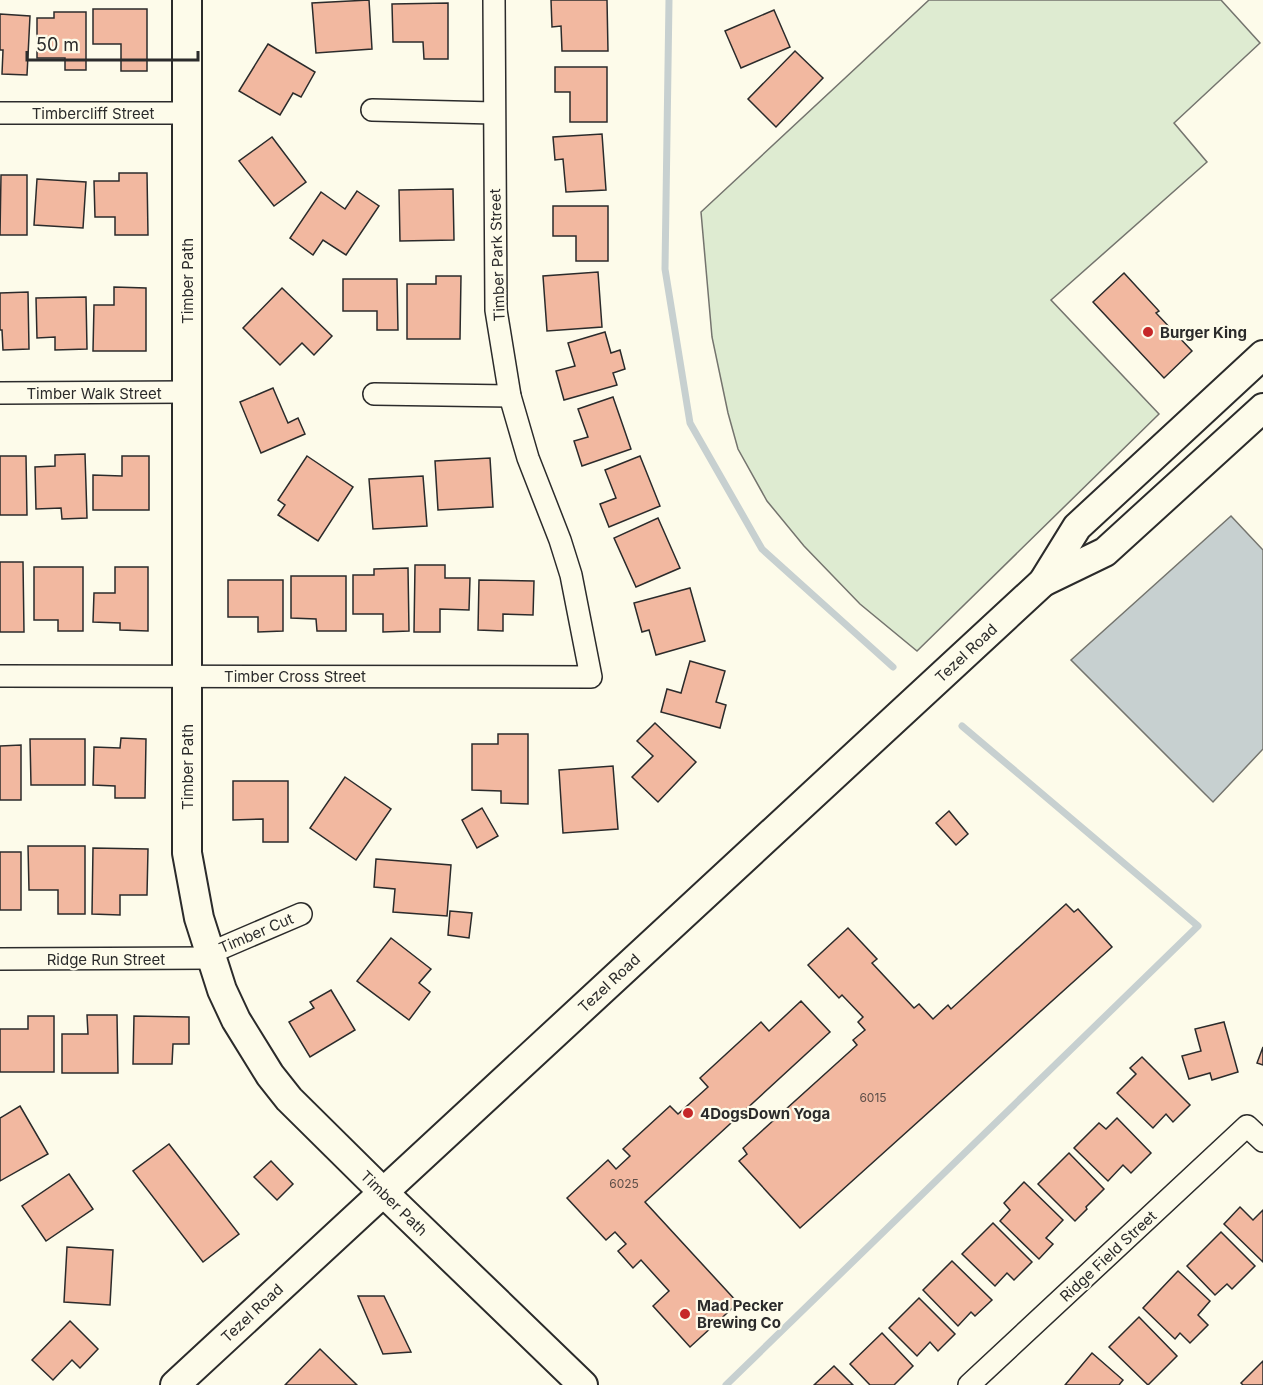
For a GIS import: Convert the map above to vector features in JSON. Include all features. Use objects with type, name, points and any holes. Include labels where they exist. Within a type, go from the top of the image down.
[{"type":"main road","name":"Timber Path","points":[[187,0],[187,853],[199,918],[222,990],[236,1020],[270,1075],[289,1099],[583,1385]]},
{"type":"main road","name":"Tezel Road","points":[[175,1385],[1043,582],[1077,527],[1263,356]]},
{"type":"main road","name":"Tezel Road","points":[[1043,582],[1105,552],[1263,408]]},
{"type":"street","name":"Timber Park Street","points":[[494,0],[496,310],[510,396],[528,458],[571,575],[591,677]]},
{"type":"street","points":[[372,110],[494,112]]},
{"type":"street","name":"Timbercliff Street","points":[[0,113],[187,113]]},
{"type":"street","name":"Timber Walk Street","points":[[0,393],[187,392]]},
{"type":"street","points":[[374,394],[510,396]]},
{"type":"street","name":"Timber Cross Street","points":[[0,676],[591,677]]},
{"type":"street","name":"Timber Cut","points":[[211,956],[301,914]]},
{"type":"street","name":"Ridge Run Street","points":[[0,959],[211,956]]},
{"type":"street","name":"Ridge Field Street","points":[[969,1385],[1247,1126],[1263,1141]]},
{"type":"green space","points":[[929,0],[1221,0],[1260,43],[1174,123],[1207,162],[1051,300],[1159,414],[917,651],[860,604],[804,546],[767,501],[738,449],[712,337],[701,212]]},
{"type":"shaded area","points":[[1231,516],[1263,550],[1263,749],[1213,802],[1071,660]]},
{"type":"building","points":[[369,0],[372,49],[316,53],[312,3]]},
{"type":"building","points":[[551,0],[607,0],[608,51],[562,51],[561,26],[552,27]]},
{"type":"building","points":[[448,3],[448,59],[424,59],[423,42],[393,42],[392,4]]},
{"type":"building","points":[[93,9],[147,9],[147,71],[121,71],[121,44],[93,44]]},
{"type":"building","points":[[774,10],[790,47],[741,68],[725,31]]},
{"type":"building","points":[[54,12],[86,12],[86,70],[65,70],[65,58],[37,58],[37,18],[54,18]]},
{"type":"building","points":[[0,14],[30,16],[27,75],[2,74]]},
{"type":"building","points":[[268,44],[315,72],[301,97],[293,93],[280,115],[239,91]]},
{"type":"building","points":[[795,51],[823,78],[776,127],[748,99]]},
{"type":"building","points":[[555,67],[607,67],[607,122],[570,122],[570,92],[555,92]]},
{"type":"building","points":[[602,134],[606,190],[566,192],[563,159],[555,160],[553,137]]},
{"type":"building","points":[[272,137],[306,182],[274,206],[239,161]]},
{"type":"building","points":[[119,173],[147,173],[148,235],[115,235],[115,217],[95,217],[94,181],[119,181]]},
{"type":"building","points":[[1,175],[27,175],[27,235],[0,235]]},
{"type":"building","points":[[37,179],[86,182],[83,228],[34,225]]},
{"type":"building","points":[[453,189],[454,240],[400,241],[399,190]]},
{"type":"building","points":[[357,191],[379,206],[346,255],[323,240],[313,255],[290,238],[321,192],[345,209]]},
{"type":"building","points":[[553,206],[608,206],[608,261],[576,261],[576,236],[553,236]]},
{"type":"building","points":[[598,272],[602,327],[547,331],[543,276]]},
{"type":"building","name":"Burger King","points":[[1124,273],[1159,311],[1156,313],[1192,351],[1164,378],[1093,302]]},
{"type":"building","points":[[436,276],[461,276],[460,339],[407,339],[407,284],[436,284]]},
{"type":"building","points":[[343,279],[397,279],[398,330],[377,330],[377,311],[343,311]]},
{"type":"building","points":[[114,287],[146,288],[146,351],[93,351],[94,305],[114,305]]},
{"type":"building","points":[[282,288],[332,336],[314,355],[302,343],[280,365],[243,328]]},
{"type":"building","points":[[28,292],[29,349],[3,350],[2,330],[0,330],[0,293]]},
{"type":"building","points":[[86,297],[87,349],[55,350],[55,337],[37,338],[36,298]]},
{"type":"building","points":[[605,332],[611,353],[620,350],[625,369],[613,373],[617,385],[564,400],[556,371],[575,366],[568,343]]},
{"type":"building","points":[[273,388],[288,423],[298,418],[305,434],[261,453],[240,402]]},
{"type":"building","points":[[613,397],[631,449],[582,466],[574,441],[588,437],[578,409]]},
{"type":"building","points":[[85,454],[87,518],[62,519],[61,508],[36,509],[35,467],[55,466],[55,455]]},
{"type":"building","points":[[0,456],[26,456],[27,515],[0,515]]},
{"type":"building","points":[[122,456],[149,456],[149,510],[93,510],[93,475],[122,476]]},
{"type":"building","points":[[307,456],[353,487],[318,541],[278,515],[285,505],[278,500]]},
{"type":"building","points":[[640,456],[660,506],[609,527],[600,504],[616,498],[605,470]]},
{"type":"building","points":[[490,458],[493,507],[438,510],[435,461]]},
{"type":"building","points":[[423,476],[427,526],[373,529],[369,479]]},
{"type":"building","points":[[658,518],[680,568],[636,587],[614,538]]},
{"type":"building","points":[[0,562],[23,562],[24,632],[0,632]]},
{"type":"building","points":[[415,565],[445,565],[445,578],[470,578],[469,610],[440,609],[440,632],[414,632]]},
{"type":"building","points":[[34,567],[83,567],[83,631],[58,631],[58,620],[34,620]]},
{"type":"building","points":[[115,567],[148,567],[148,631],[120,630],[120,623],[93,622],[94,593],[115,593]]},
{"type":"building","points":[[408,568],[409,631],[383,632],[383,614],[353,614],[353,575],[374,575],[374,569]]},
{"type":"building","points":[[291,576],[346,576],[346,631],[317,631],[316,619],[291,618]]},
{"type":"building","points":[[228,580],[283,580],[283,631],[258,632],[258,617],[228,617]]},
{"type":"building","points":[[479,580],[534,581],[533,615],[503,614],[503,631],[478,630]]},
{"type":"building","points":[[690,588],[705,641],[656,655],[649,630],[642,632],[634,603]]},
{"type":"building","points":[[690,661],[725,671],[716,702],[726,705],[720,728],[661,712],[667,689],[681,693]]},
{"type":"building","points":[[655,723],[696,762],[658,802],[632,777],[653,756],[637,741]]},
{"type":"building","points":[[498,734],[528,734],[528,804],[501,803],[501,791],[472,790],[472,744],[498,744]]},
{"type":"building","points":[[121,738],[146,739],[145,798],[115,798],[115,786],[93,785],[94,747],[120,748]]},
{"type":"building","points":[[30,739],[85,739],[85,785],[31,785]]},
{"type":"building","points":[[21,745],[21,800],[0,800],[0,746]]},
{"type":"building","points":[[613,766],[618,829],[563,833],[559,770]]},
{"type":"building","points":[[345,777],[391,809],[356,860],[310,828]]},
{"type":"building","points":[[233,781],[288,781],[288,842],[263,842],[263,819],[233,820]]},
{"type":"building","points":[[482,808],[498,836],[477,848],[462,820]]},
{"type":"building","points":[[949,811],[968,834],[956,845],[936,823]]},
{"type":"building","points":[[28,846],[85,846],[85,914],[58,914],[58,890],[29,890]]},
{"type":"building","points":[[93,848],[148,849],[147,895],[120,895],[120,915],[92,914]]},
{"type":"building","points":[[0,852],[21,852],[21,910],[0,910]]},
{"type":"building","points":[[376,859],[451,865],[447,916],[393,912],[395,889],[374,887]]},
{"type":"building","points":[[1066,904],[1074,912],[1078,909],[1112,947],[800,1228],[739,1161],[747,1154],[743,1148],[857,1045],[853,1040],[865,1030],[858,1022],[863,1017],[842,995],[839,998],[808,965],[848,928],[877,959],[872,963],[914,1008],[919,1004],[933,1019],[948,1005],[951,1009]]},
{"type":"building","points":[[450,911],[472,913],[469,938],[448,935]]},
{"type":"building","points":[[391,938],[431,969],[419,983],[430,992],[409,1020],[357,981]]},
{"type":"building","points":[[331,990],[355,1030],[310,1057],[289,1022],[314,1008],[310,1002]]},
{"type":"building","points":[[801,1001],[830,1032],[645,1202],[738,1303],[690,1347],[653,1306],[669,1291],[641,1260],[633,1268],[618,1251],[626,1244],[615,1232],[606,1240],[567,1198],[608,1160],[616,1169],[630,1156],[623,1149],[670,1106],[678,1114],[708,1087],[700,1078],[761,1022],[769,1031]]},
{"type":"building","points":[[87,1015],[117,1015],[118,1073],[62,1073],[62,1034],[88,1034]]},
{"type":"building","points":[[28,1016],[54,1016],[54,1072],[0,1072],[0,1029],[28,1029]]},
{"type":"building","points":[[134,1016],[189,1017],[189,1044],[173,1044],[172,1064],[133,1064]]},
{"type":"building","points":[[1224,1022],[1238,1072],[1212,1080],[1210,1073],[1189,1079],[1182,1056],[1201,1051],[1195,1029]]},
{"type":"building","points":[[1263,1047],[1263,1065],[1257,1063]]},
{"type":"building","points":[[1142,1057],[1190,1105],[1173,1122],[1166,1114],[1153,1128],[1117,1093],[1136,1074],[1130,1068]]},
{"type":"building","points":[[20,1106],[48,1154],[0,1181],[0,1118]]},
{"type":"building","points":[[1117,1118],[1151,1153],[1131,1173],[1123,1165],[1108,1181],[1074,1148],[1099,1123],[1106,1129]]},
{"type":"building","points":[[169,1144],[239,1234],[203,1262],[133,1171]]},
{"type":"building","points":[[1069,1153],[1104,1189],[1075,1221],[1038,1184]]},
{"type":"building","points":[[271,1161],[293,1184],[277,1200],[254,1177]]},
{"type":"building","points":[[69,1174],[93,1209],[46,1241],[22,1206]]},
{"type":"building","points":[[1024,1182],[1063,1220],[1046,1238],[1053,1244],[1039,1259],[1000,1221],[1010,1210],[1004,1203]]},
{"type":"building","points":[[1240,1207],[1253,1220],[1263,1210],[1263,1262],[1224,1224]]},
{"type":"building","points":[[993,1223],[1032,1262],[1014,1280],[1007,1273],[995,1286],[962,1254]]},
{"type":"building","points":[[1221,1232],[1255,1266],[1232,1289],[1227,1284],[1215,1295],[1187,1266]]},
{"type":"building","points":[[67,1247],[113,1250],[110,1305],[64,1302]]},
{"type":"building","points":[[952,1261],[992,1300],[975,1316],[971,1312],[958,1326],[923,1290]]},
{"type":"building","points":[[1178,1271],[1210,1301],[1198,1315],[1208,1325],[1190,1343],[1180,1333],[1175,1339],[1143,1308]]},
{"type":"building","points":[[358,1296],[384,1296],[411,1352],[383,1354]]},
{"type":"building","points":[[919,1298],[955,1334],[938,1351],[930,1342],[917,1356],[889,1328]]},
{"type":"building","points":[[1139,1317],[1177,1356],[1148,1385],[1109,1347]]},
{"type":"building","points":[[70,1321],[98,1349],[80,1368],[72,1360],[53,1380],[32,1360]]},
{"type":"building","points":[[882,1333],[913,1366],[894,1385],[870,1385],[850,1364]]},
{"type":"building","points":[[320,1349],[357,1385],[285,1385]]},
{"type":"building","points":[[1092,1353],[1123,1380],[1119,1385],[1065,1385]]},
{"type":"building","points":[[1263,1361],[1263,1385],[1243,1385],[1241,1383]]},
{"type":"building","points":[[834,1366],[853,1385],[814,1385]]},
{"type":"waterway","points":[[669,0],[665,269],[690,423],[762,549],[893,667]]},
{"type":"waterway","points":[[726,1385],[1198,926],[962,726]]},
{"type":"place","name":"Burger King","points":[[1148,332]]},
{"type":"place","name":"4DogsDown Yoga","points":[[688,1113]]},
{"type":"place","name":"Mad Pecker Brewing Co","points":[[685,1314]]}]
